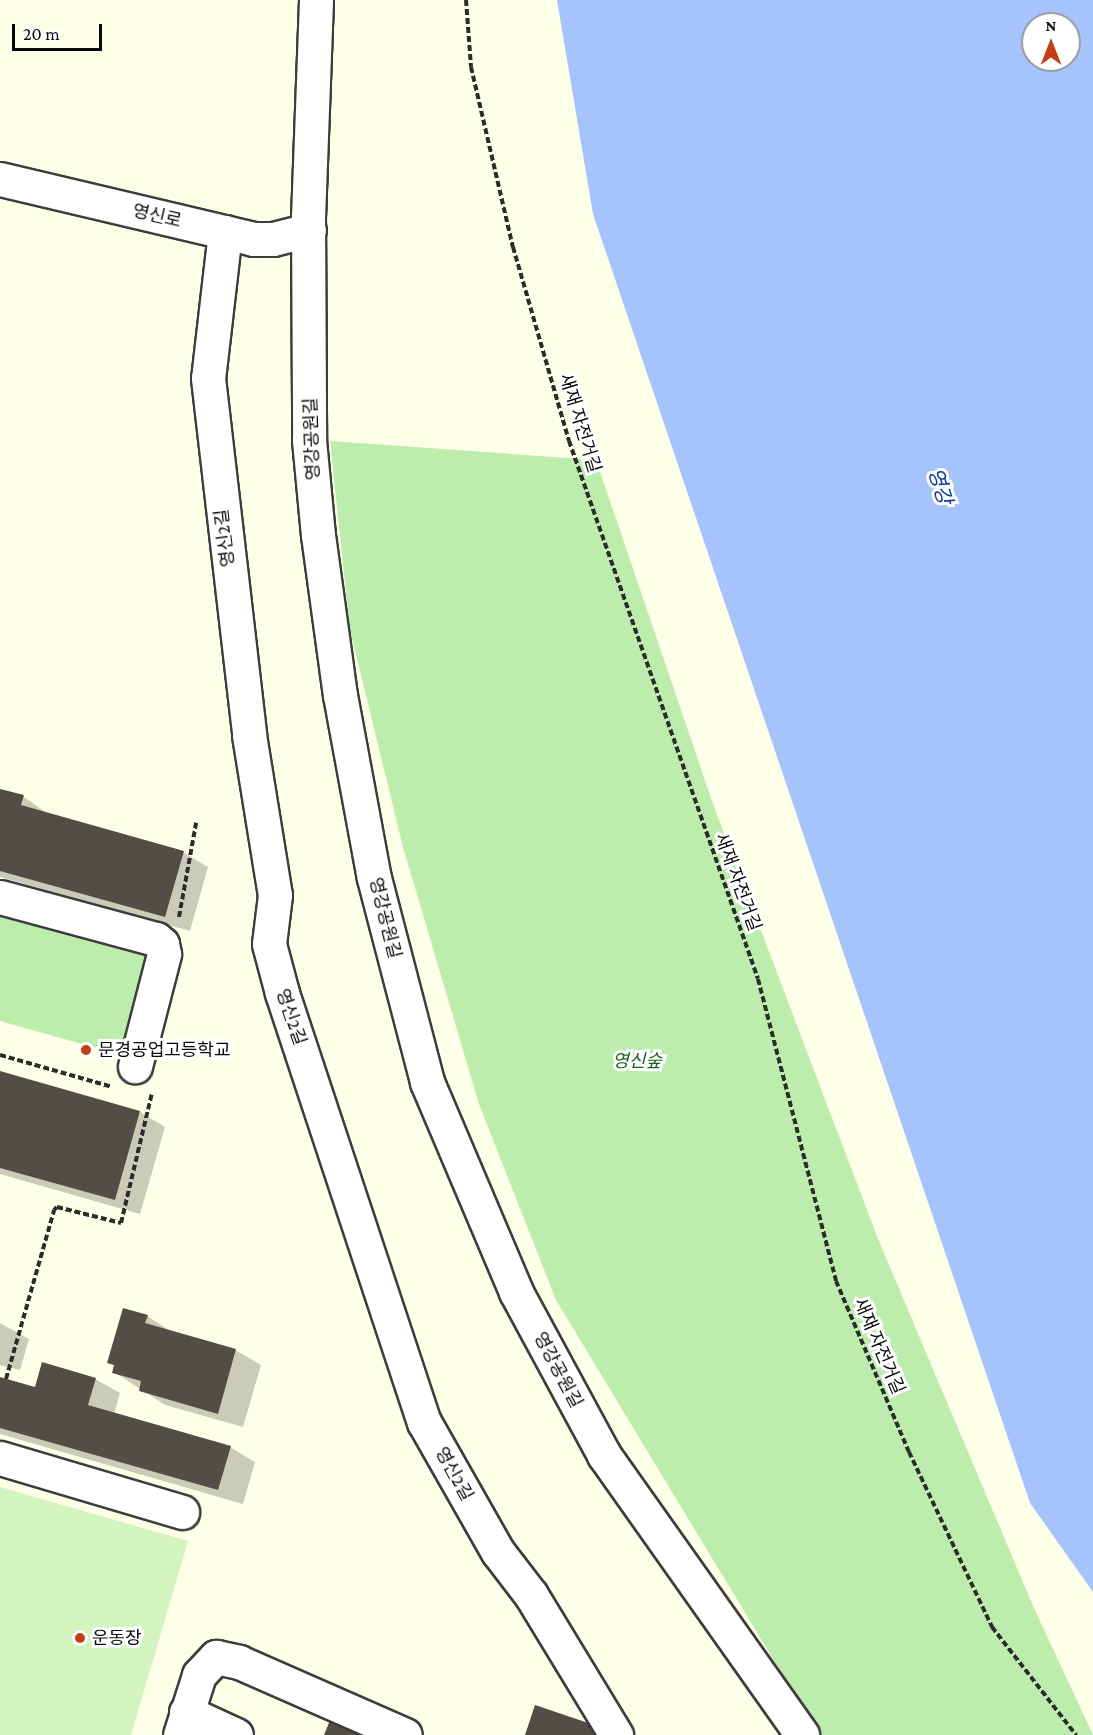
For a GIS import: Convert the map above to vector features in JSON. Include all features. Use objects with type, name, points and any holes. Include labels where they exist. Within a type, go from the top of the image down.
[{"type":"street","name":"영강공원길","points":[[316,0],[309,230],[309,440],[340,695],[374,878],[427,1082],[516,1292],[604,1455],[802,1735]]},
{"type":"street","name":"영신로","points":[[2,186],[253,239],[273,239],[309,230]]},
{"type":"street","name":"영신2길","points":[[225,232],[208,378],[249,735],[275,895],[269,944],[282,993],[424,1422],[498,1552],[531,1595],[616,1735]]},
{"type":"street","points":[[0,897],[156,939],[162,944],[164,954],[137,1084]]},
{"type":"street","points":[[0,1458],[182,1512]]},
{"type":"street","points":[[236,1735],[186,1713],[207,1663],[216,1657],[228,1657],[405,1735]]},
{"type":"path","name":"새재 자전거길","points":[[466,0],[471,67],[513,247],[569,441],[758,979],[836,1281],[909,1452],[992,1627],[1076,1735]]},
{"type":"path","points":[[177,925],[196,823]]},
{"type":"path","points":[[0,1055],[137,1084],[151,1098]]},
{"type":"path","points":[[137,1084],[151,1098]]},
{"type":"path","points":[[6,1379],[54,1210],[60,1207],[121,1223],[151,1098]]},
{"type":"green space","name":"영신숲","points":[[330,441],[596,460],[713,804],[878,1239],[1033,1606],[1093,1735],[819,1735],[556,1300],[479,1104],[403,847],[350,630]]},
{"type":"green space","points":[[0,910],[154,952],[125,1056],[0,1021]]},
{"type":"green space","name":"운동장","points":[[0,1487],[188,1541],[131,1735],[0,1735]]},
{"type":"water","name":"영강","points":[[557,0],[1093,0],[1093,1592],[1030,1503],[593,214]]},
{"type":"building","points":[[0,789],[24,795],[21,805],[184,851],[165,917],[0,871]]},
{"type":"building","points":[[0,1071],[140,1111],[115,1200],[0,1168]]},
{"type":"building","points":[[123,1308],[148,1315],[145,1323],[236,1349],[218,1414],[139,1391],[141,1381],[112,1373],[114,1365],[107,1363]]},
{"type":"building","points":[[42,1362],[96,1378],[88,1405],[231,1446],[218,1490],[0,1428],[0,1377],[35,1387]]},
{"type":"building","points":[[535,1705],[600,1727],[597,1735],[525,1735]]},
{"type":"building","points":[[333,1713],[385,1735],[324,1735]]},
{"type":"place","name":"문경공업고등학교","points":[[86,1050]]},
{"type":"place","name":"운동장","points":[[80,1638]]}]
